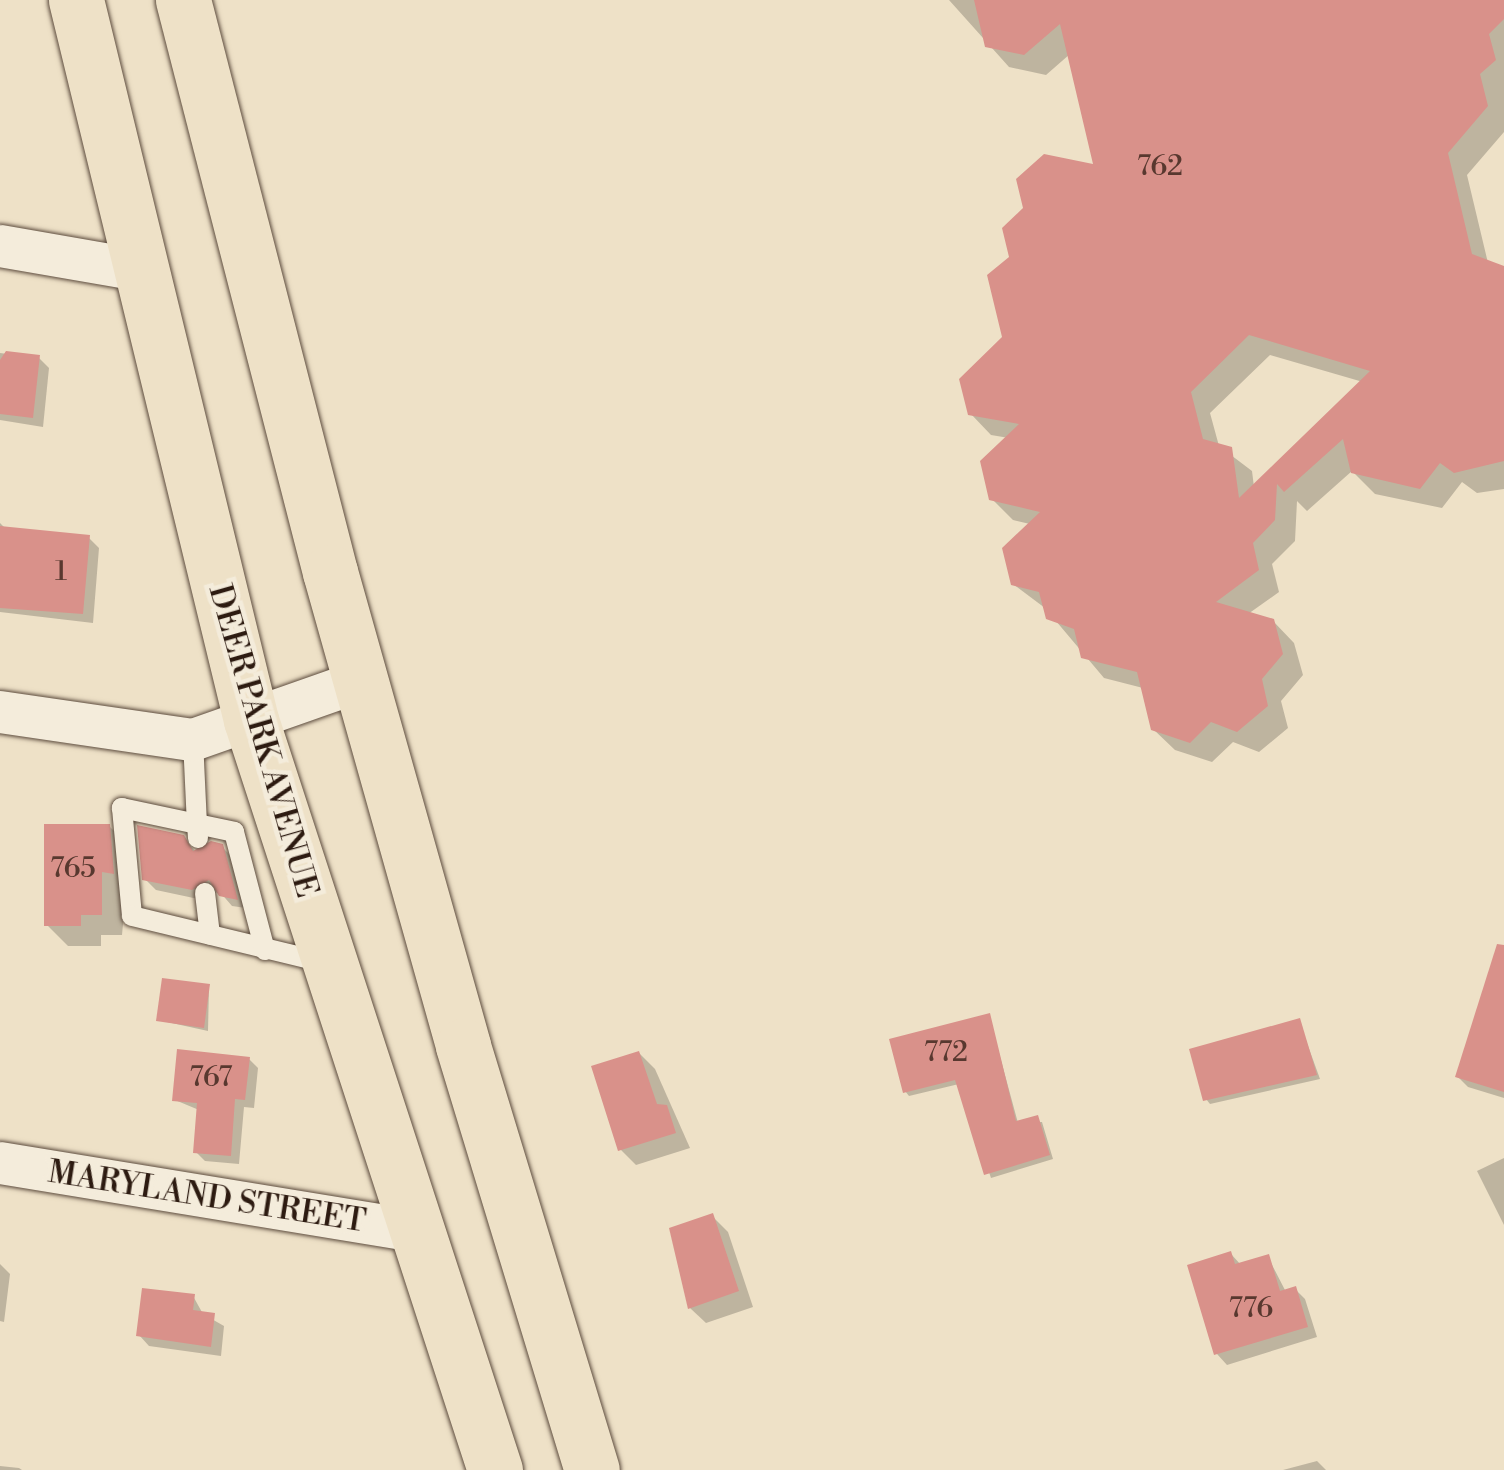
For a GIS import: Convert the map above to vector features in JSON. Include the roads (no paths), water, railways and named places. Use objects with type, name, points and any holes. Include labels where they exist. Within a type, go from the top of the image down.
[{"type":"main road","name":"DEER PARK AVENUE","points":[[76,0],[251,720],[258,823],[329,964],[496,1470]]},
{"type":"main road","points":[[182,0],[463,1046],[592,1470]]},
{"type":"street","points":[[0,246],[139,270]]},
{"type":"street","points":[[0,712],[193,740],[363,680]]},
{"type":"street","name":"MARYLAND STREET","points":[[0,1163],[414,1231]]},
{"type":"lane","points":[[193,740],[198,831]]},
{"type":"lane","points":[[265,950],[258,823],[198,831],[122,808],[132,916],[265,950],[329,964]]},
{"type":"lane","points":[[205,893],[210,935]]}]
